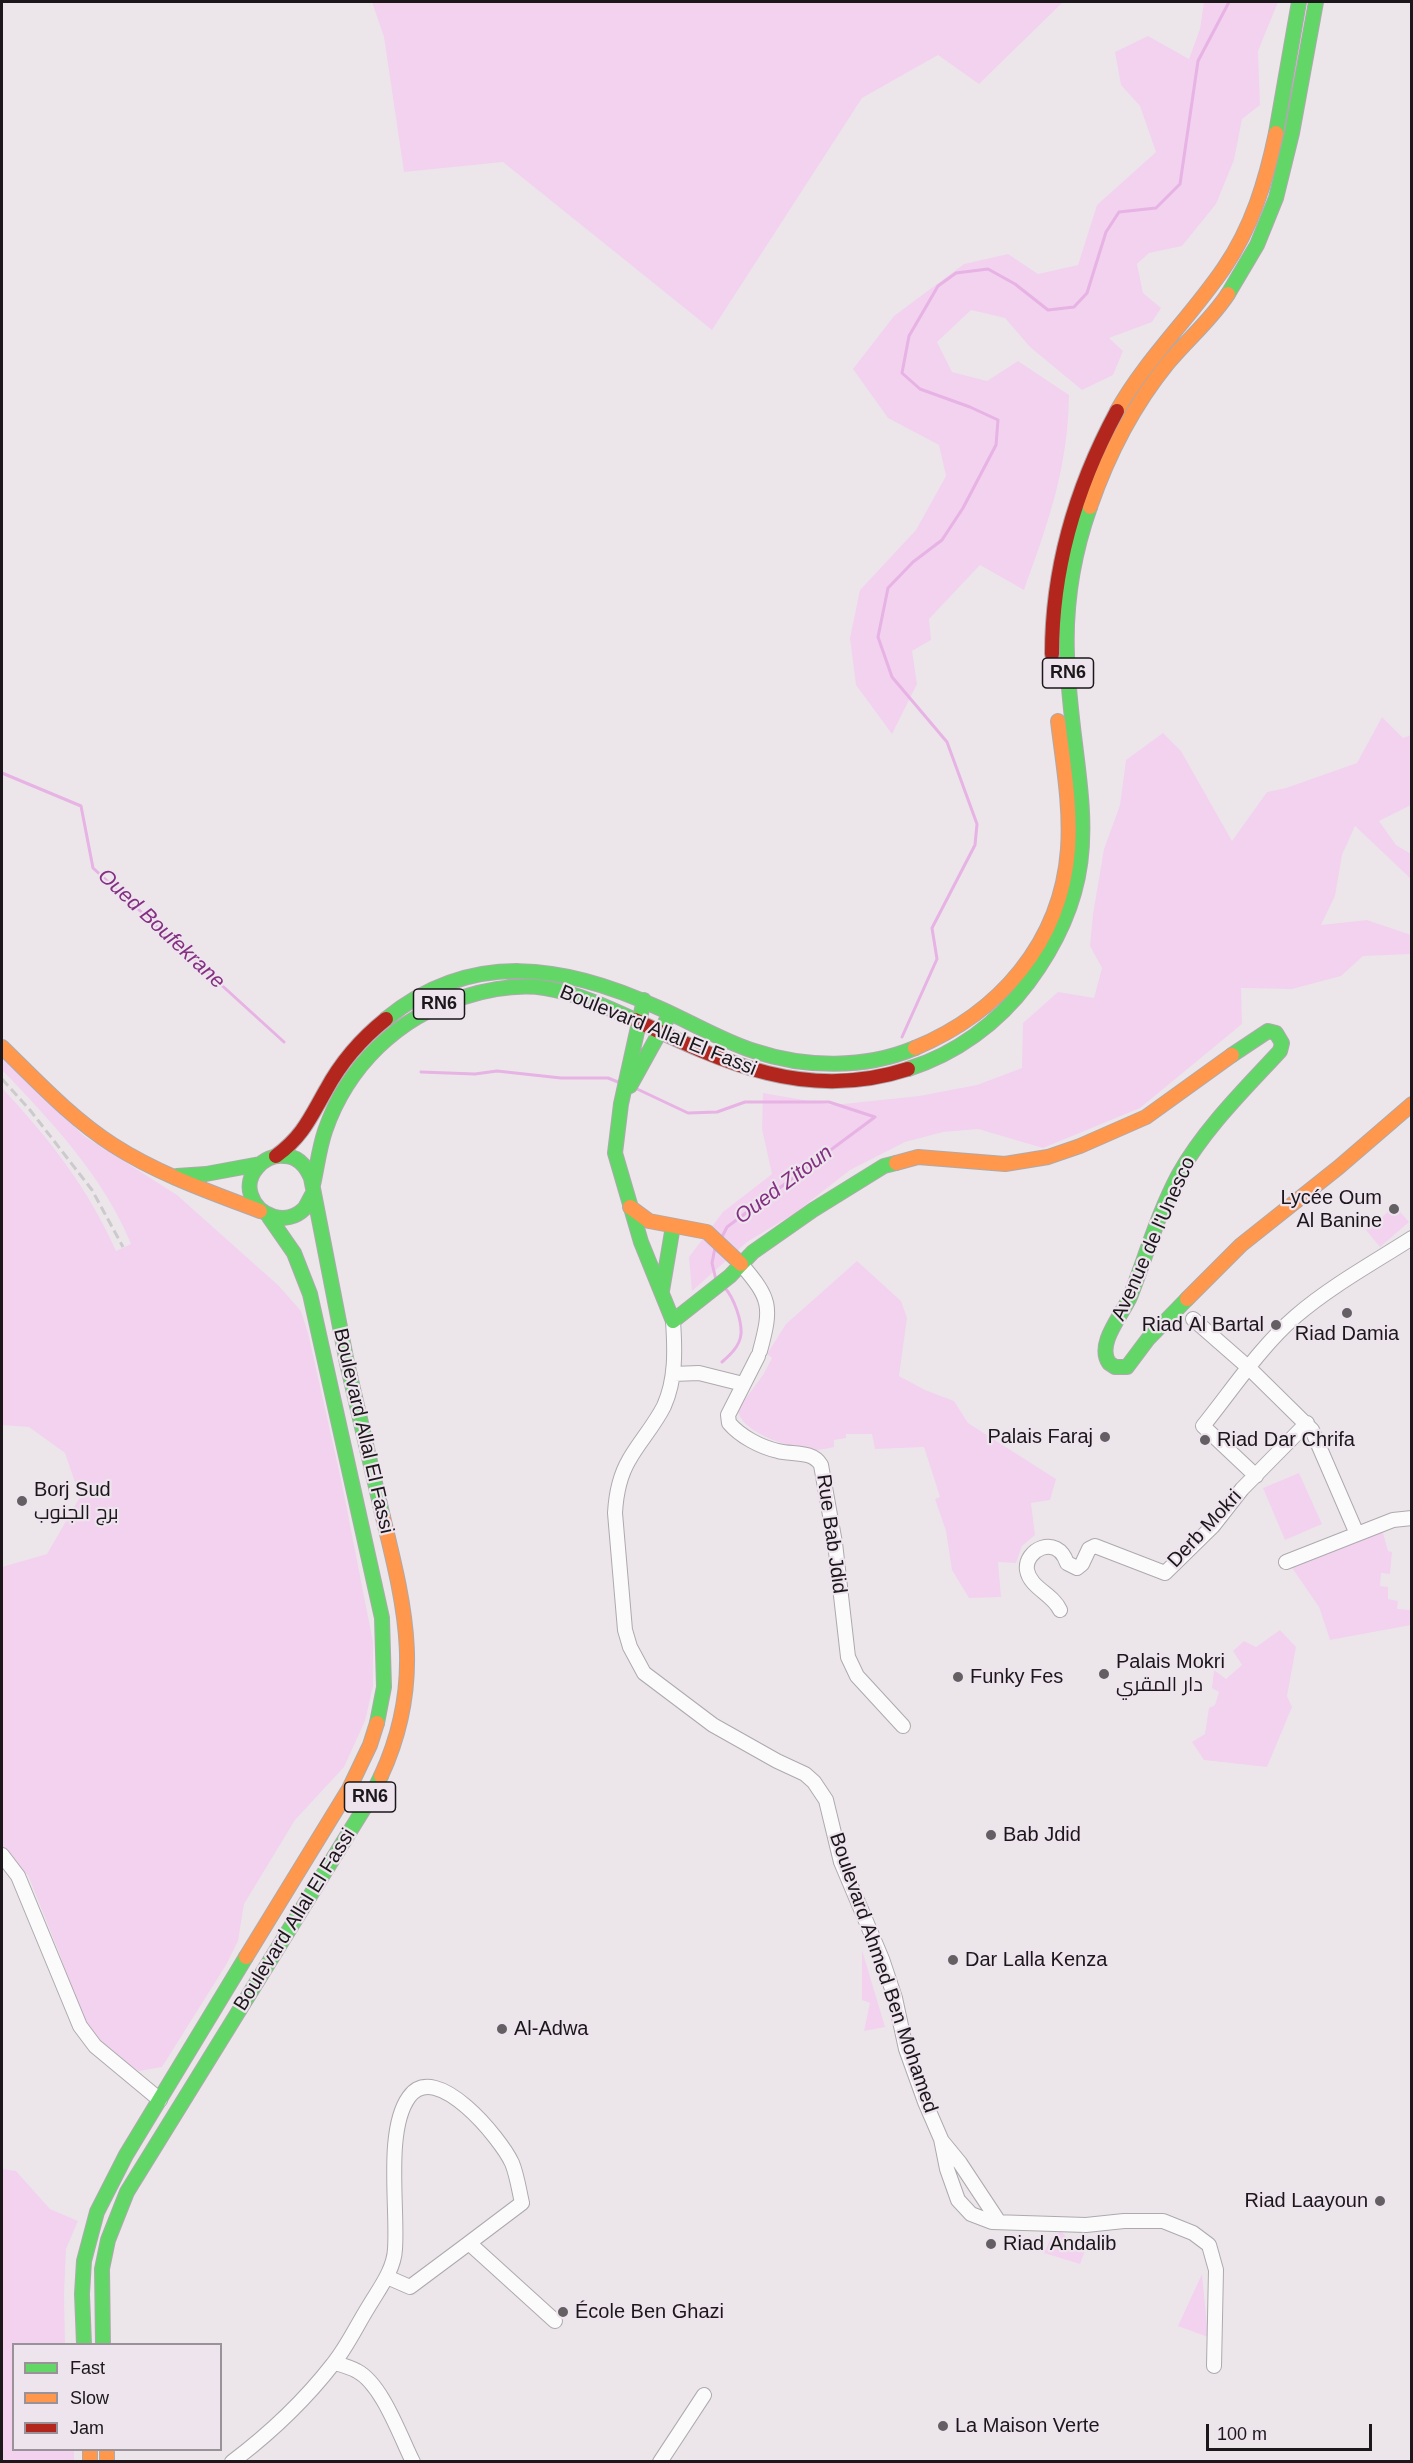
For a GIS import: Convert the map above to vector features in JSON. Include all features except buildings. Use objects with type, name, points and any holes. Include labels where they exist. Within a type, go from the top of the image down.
[{"type":"main road","name":"RN6","points":[[1053,666],[1051,617],[1058,569],[1067,526],[1082,482],[1115,414],[1142,372],[1182,325],[1226,266],[1254,212],[1264,186],[1272,151],[1299,2]]},
{"type":"main road","name":"Boulevard Allal El Fassi","points":[[276,1156],[302,1135],[326,1090],[358,1043],[390,1013],[433,989],[487,973],[512,969],[548,970],[579,976],[644,1000],[758,1053],[800,1063],[834,1066],[913,1052],[948,1035],[973,1018],[1002,993],[1026,963],[1047,927],[1061,892],[1067,860],[1070,831],[1061,700],[1066,615],[1077,553],[1094,493],[1122,432],[1144,396],[1170,362],[1227,297],[1266,226],[1282,181],[1316,2]]},
{"type":"main road","name":"Boulevard Allal El Fassi","points":[[103,2343],[102,2269],[108,2240],[127,2192],[368,1802],[393,1753],[404,1710],[407,1669],[403,1616],[345,1352],[313,1189],[326,1128],[339,1098],[369,1054],[399,1026],[441,1003],[491,990],[529,986],[582,998],[674,1040],[758,1072],[816,1082],[858,1081],[903,1071],[937,1058],[963,1044],[986,1028],[1013,1003],[1032,980],[1053,946],[1076,894],[1083,854],[1082,788],[1061,700]]},
{"type":"main road","points":[[1061,892],[1076,894]]},
{"type":"main road","name":"Boulevard Ahmed Ben Mohamed","points":[[644,1000],[637,1022],[621,1104],[615,1153],[641,1242],[673,1321]]},
{"type":"main road","name":"Boulevard Ahmed Ben Mohamed","points":[[621,1104],[671,1013]]},
{"type":"main road","name":"Avenue de l'Unesco","points":[[673,1321],[730,1276],[741,1264],[813,1210],[884,1166],[918,1157],[1005,1164],[1048,1157],[1080,1146],[1146,1117],[1261,1034],[1272,1032],[1281,1039],[1280,1051],[1206,1134],[1177,1177],[1128,1300],[1105,1349],[1109,1364],[1117,1368],[1131,1364],[1148,1339],[1187,1314],[1241,1245],[1340,1167],[1412,1104]]},
{"type":"main road","points":[[2,1047],[85,1123],[127,1154],[172,1176],[264,1214]]},
{"type":"main road","name":"RN6","points":[[276,1156],[285,1156],[301,1162],[312,1177],[313,1189],[304,1210],[296,1215],[278,1219],[264,1214],[254,1204],[250,1188],[251,1179],[260,1164],[276,1156]]},
{"type":"main road","points":[[172,1176],[206,1174],[260,1164]]},
{"type":"main road","name":"Rue Bab Jdid","points":[[630,1207],[649,1221],[707,1232],[741,1264]]},
{"type":"main road","name":"Boulevard Allal El Fassi","points":[[84,2343],[81,2295],[83,2266],[96,2213],[126,2155],[350,1790],[378,1729],[384,1692],[386,1671],[382,1618],[310,1294],[295,1254],[264,1214]]},
{"type":"main road","points":[[662,1292],[673,1226]]},
{"type":"street","points":[[1256,1476],[1203,1426],[1249,1368],[1296,1317],[1339,1285],[1412,1238]]},
{"type":"street","name":"Rue Bab Jdid","points":[[741,1264],[760,1287],[765,1297],[767,1323],[759,1353],[728,1415],[729,1423],[753,1441],[777,1451],[814,1456],[821,1465],[834,1532],[848,1657],[857,1676],[903,1726]]},
{"type":"street","points":[[1187,1314],[1307,1423],[1357,1534]]},
{"type":"street","name":"Boulevard Ahmed Ben Mohamed","points":[[673,1321],[675,1347],[673,1374],[664,1406],[629,1460],[616,1496],[615,1514],[626,1630],[630,1647],[644,1673],[713,1725],[805,1774],[820,1791],[830,1811],[847,1881],[882,1959],[906,2049],[941,2139]]},
{"type":"street","points":[[673,1374],[699,1373],[743,1384]]},
{"type":"street","name":"Derb Mokri","points":[[1060,1610],[1054,1599],[1036,1586],[1028,1574],[1029,1561],[1036,1551],[1049,1546],[1057,1548],[1062,1552],[1067,1563],[1077,1568],[1082,1564],[1089,1549],[1095,1546],[1165,1573],[1213,1526],[1242,1489],[1307,1423]]},
{"type":"street","points":[[1286,1562],[1393,1520],[1412,1518]]},
{"type":"street","points":[[2,1854],[18,1876],[80,2026],[94,2046],[160,2100]]},
{"type":"street","points":[[232,2462],[308,2394],[335,2363],[387,2277],[395,2251],[395,2147],[399,2115],[409,2097],[417,2089],[426,2086],[440,2088],[456,2098],[482,2123],[502,2148],[512,2164],[522,2203],[410,2287],[387,2277]]},
{"type":"street","points":[[941,2139],[960,2163],[999,2222]]},
{"type":"street","points":[[941,2139],[947,2169],[959,2197],[977,2218],[1031,2225],[1163,2221],[1193,2233],[1209,2245],[1216,2270],[1214,2366]]},
{"type":"street","points":[[959,2197],[960,2184],[964,2182],[976,2187]]},
{"type":"street","points":[[470,2243],[555,2320]]},
{"type":"street","points":[[335,2363],[358,2371],[369,2381],[382,2400],[413,2462]]},
{"type":"street","points":[[660,2462],[704,2394]]},
{"type":"shaded area","points":[[372,2],[1063,2],[979,84],[938,55],[862,98],[712,330],[503,162],[404,172],[384,37]]},
{"type":"shaded area","points":[[1204,2],[1278,2],[1258,51],[1260,105],[1242,119],[1234,160],[1216,204],[1182,246],[1149,253],[1137,264],[1143,293],[1161,308],[1152,322],[1109,338],[1123,351],[1113,375],[1082,390],[1030,347],[1005,318],[971,310],[937,342],[952,372],[987,381],[1018,361],[1069,395],[1068,422],[1061,472],[1049,518],[1024,590],[980,565],[929,619],[931,640],[912,651],[917,684],[892,734],[856,685],[850,638],[860,590],[916,530],[946,476],[939,445],[888,418],[853,369],[894,316],[964,264],[1008,254],[1038,274],[1078,265],[1097,205],[1156,152],[1140,106],[1121,85],[1115,52],[1148,36],[1189,59],[1200,29]]},
{"type":"shaded area","points":[[1382,717],[1403,738],[1411,735],[1411,805],[1379,821],[1396,845],[1411,854],[1411,879],[1355,826],[1342,855],[1335,896],[1321,925],[1367,920],[1411,935],[1411,954],[1363,956],[1341,976],[1292,989],[1241,988],[1242,1024],[1140,1108],[1043,1148],[978,1129],[943,1132],[905,1142],[850,1170],[795,1213],[747,1242],[692,1291],[689,1257],[723,1212],[772,1174],[762,1129],[763,1093],[833,1105],[919,1096],[977,1085],[1022,1068],[1023,1023],[1058,992],[1094,998],[1102,968],[1090,946],[1093,914],[1104,849],[1120,805],[1126,760],[1163,733],[1181,751],[1232,841],[1267,792],[1286,788],[1357,763]]},
{"type":"shaded area","points":[[2,1056],[84,1136],[177,1195],[279,1286],[301,1311],[342,1484],[373,1642],[373,1686],[365,1721],[344,1767],[295,1820],[244,1904],[238,1941],[226,1965],[162,2067],[139,2071],[91,2039],[80,2019],[60,1955],[28,1875],[2,1855],[2,1567],[47,1554],[80,1497],[65,1453],[29,1427],[2,1425],[2,1088],[35,1125],[80,1185],[116,1251],[131,1244],[120,1219],[75,1151],[2,1070]]},
{"type":"shaded area","points":[[1395,1206],[1409,1222],[1380,1247],[1366,1230]]},
{"type":"shaded area","points":[[857,1261],[901,1301],[907,1318],[899,1376],[925,1390],[954,1401],[968,1423],[1056,1479],[1050,1500],[1031,1503],[1035,1535],[1022,1546],[1016,1563],[998,1562],[1001,1597],[969,1598],[952,1570],[946,1531],[935,1499],[940,1497],[924,1447],[875,1449],[872,1434],[846,1434],[846,1438],[834,1440],[834,1447],[817,1450],[805,1449],[769,1438],[747,1425],[740,1417],[738,1409],[763,1375],[772,1358],[767,1354],[786,1324]]},
{"type":"shaded area","points":[[1299,1473],[1322,1524],[1285,1540],[1263,1488]]},
{"type":"shaded area","points":[[1382,1529],[1388,1551],[1392,1552],[1390,1574],[1381,1573],[1380,1586],[1388,1587],[1388,1599],[1398,1601],[1397,1609],[1411,1610],[1411,1625],[1330,1640],[1319,1607],[1288,1562]]},
{"type":"shaded area","points":[[1280,1630],[1296,1647],[1287,1696],[1292,1707],[1267,1767],[1204,1760],[1192,1742],[1205,1734],[1209,1708],[1215,1705],[1219,1692],[1212,1688],[1214,1670],[1226,1679],[1242,1665],[1233,1651],[1244,1641],[1256,1647]]},
{"type":"shaded area","points":[[862,1950],[885,2027],[864,2031],[870,2003],[862,2000]]},
{"type":"shaded area","points":[[2,2169],[16,2171],[50,2209],[78,2221],[66,2249],[65,2343],[12,2343],[12,2451],[74,2451],[74,2461],[2,2461]]},
{"type":"shaded area","points":[[1061,2231],[1069,2240],[1088,2243],[1080,2264],[1044,2253],[1051,2238]]},
{"type":"shaded area","points":[[1202,2274],[1208,2337],[1178,2326]]},
{"type":"waterway","points":[[902,1037],[937,959],[932,928],[975,845],[977,824],[947,742],[892,677],[878,637],[888,588],[913,562],[942,540],[963,508],[996,445],[998,420],[920,389],[902,373],[909,336],[938,286],[956,273],[988,269],[1015,284],[1048,310],[1074,307],[1087,293],[1106,232],[1119,212],[1156,208],[1180,184],[1198,61],[1229,2]]},
{"type":"waterway","name":"Oued Boufekrane","points":[[2,773],[81,806],[93,868],[284,1042]]},
{"type":"waterway","name":"Oued Boufekrane","points":[[421,1072],[475,1074],[497,1071],[561,1078],[608,1078],[618,1082]]},
{"type":"waterway","name":"Oued Boufekrane","points":[[635,1088],[688,1113],[717,1112],[745,1102],[829,1102],[875,1117]]},
{"type":"waterway","name":"Oued Zitoun","points":[[722,1237],[727,1227],[875,1117]]},
{"type":"waterway","name":"Oued Zitoun","points":[[715,1248],[712,1263],[716,1280]]},
{"type":"waterway","name":"Oued Zitoun","points":[[722,1362],[737,1346],[741,1334],[737,1310],[725,1288]]},
{"type":"railway","points":[[2,1079],[30,1110],[92,1190],[123,1247]]},
{"type":"traffic: fast","points":[[1276,133],[1299,2]]},
{"type":"traffic: fast","points":[[1228,294],[1257,245],[1276,198],[1292,133],[1316,2]]},
{"type":"traffic: fast","points":[[908,1069],[926,1063],[959,1046],[990,1024],[1016,998],[1055,940],[1072,900],[1081,861],[1082,823],[1070,702],[1067,617],[1071,580],[1090,507]]},
{"type":"traffic: fast","points":[[386,1019],[419,997],[452,982],[486,973],[520,971],[554,974],[624,993],[742,1047],[794,1061],[856,1063],[896,1055],[915,1048]]},
{"type":"traffic: fast","points":[[313,1185],[325,1131],[347,1086],[361,1065],[378,1047],[418,1017],[440,1006],[474,994],[504,988],[525,987],[568,993],[635,1020]]},
{"type":"traffic: fast","points":[[644,1000],[621,1104],[615,1153],[641,1242],[673,1321],[730,1276],[753,1252],[813,1210],[884,1166],[896,1163]]},
{"type":"traffic: fast","points":[[630,1086],[666,1021]]},
{"type":"traffic: fast","points":[[1187,1299],[1148,1339],[1127,1367],[1115,1367],[1109,1363],[1106,1355],[1108,1339],[1130,1297],[1158,1219],[1179,1174],[1213,1125],[1280,1051],[1282,1043],[1276,1033],[1268,1031],[1232,1055]]},
{"type":"traffic: fast","points":[[313,1193],[304,1209],[297,1214],[290,1217],[274,1217],[266,1214],[255,1203],[251,1195],[250,1180],[257,1167],[269,1158],[277,1156],[289,1156],[301,1162],[311,1178],[347,1363],[383,1517]]},
{"type":"traffic: fast","points":[[177,1176],[206,1174],[260,1164]]},
{"type":"traffic: fast","points":[[269,1217],[294,1253],[310,1294],[382,1618],[384,1687],[377,1723]]},
{"type":"traffic: fast","points":[[662,1291],[673,1226]]},
{"type":"traffic: fast","points":[[103,2343],[102,2269],[108,2240],[127,2192],[368,1802],[381,1776]]},
{"type":"traffic: fast","points":[[84,2343],[82,2294],[84,2261],[97,2212],[126,2155],[246,1957]]},
{"type":"traffic: slow","points":[[1117,411],[1141,374],[1211,286],[1234,252],[1257,203],[1276,133]]},
{"type":"traffic: slow","points":[[1090,507],[1113,450],[1155,379],[1228,294]]},
{"type":"traffic: slow","points":[[915,1048],[973,1015],[998,994],[1020,971],[1039,944],[1053,915],[1063,883],[1069,833],[1058,721]]},
{"type":"traffic: slow","points":[[2,1047],[69,1111],[113,1145],[166,1174],[260,1211]]},
{"type":"traffic: slow","points":[[896,1163],[918,1157],[1005,1164],[1048,1157],[1080,1146],[1146,1117],[1232,1055]]},
{"type":"traffic: slow","points":[[1187,1299],[1241,1245],[1339,1167],[1412,1104]]},
{"type":"traffic: slow","points":[[630,1207],[649,1221],[707,1232],[741,1264]]},
{"type":"traffic: slow","points":[[381,1776],[403,1710],[407,1678],[404,1616],[383,1517]]},
{"type":"traffic: slow","points":[[246,1957],[349,1789],[370,1745],[377,1723]]},
{"type":"traffic: slow","points":[[90,2451],[90,2462]]},
{"type":"traffic: slow","points":[[107,2451],[107,2462]]},
{"type":"traffic: jam","points":[[1052,654],[1056,590],[1069,528],[1078,498],[1102,440],[1117,411]]},
{"type":"traffic: jam","points":[[276,1156],[305,1126],[345,1061],[360,1043],[386,1019]]},
{"type":"traffic: jam","points":[[635,1020],[701,1050],[767,1073],[801,1079],[835,1081],[871,1078],[908,1069]]},
{"type":"place","name":"Lycée Oum Al Banine","points":[[1394,1209]]},
{"type":"place","name":"Riad Damia","points":[[1347,1313]]},
{"type":"place","name":"Riad Al Bartal","points":[[1276,1325]]},
{"type":"place","name":"Palais Faraj","points":[[1105,1437]]},
{"type":"place","name":"Riad Dar Chrifa","points":[[1205,1440]]},
{"type":"place","name":"Borj Sud برج الجنوب","points":[[22,1501]]},
{"type":"place","name":"Palais Mokri دار المقري","points":[[1104,1674]]},
{"type":"place","name":"Funky Fes","points":[[958,1677]]},
{"type":"place","name":"Bab Jdid","points":[[991,1835]]},
{"type":"place","name":"Dar Lalla Kenza","points":[[953,1960]]},
{"type":"place","name":"Al-Adwa","points":[[502,2029]]},
{"type":"place","name":"Riad Laayoun","points":[[1380,2201]]},
{"type":"place","name":"Riad Andalib","points":[[991,2244]]},
{"type":"place","name":"École Ben Ghazi","points":[[563,2312]]},
{"type":"place","name":"La Maison Verte","points":[[943,2426]]}]
